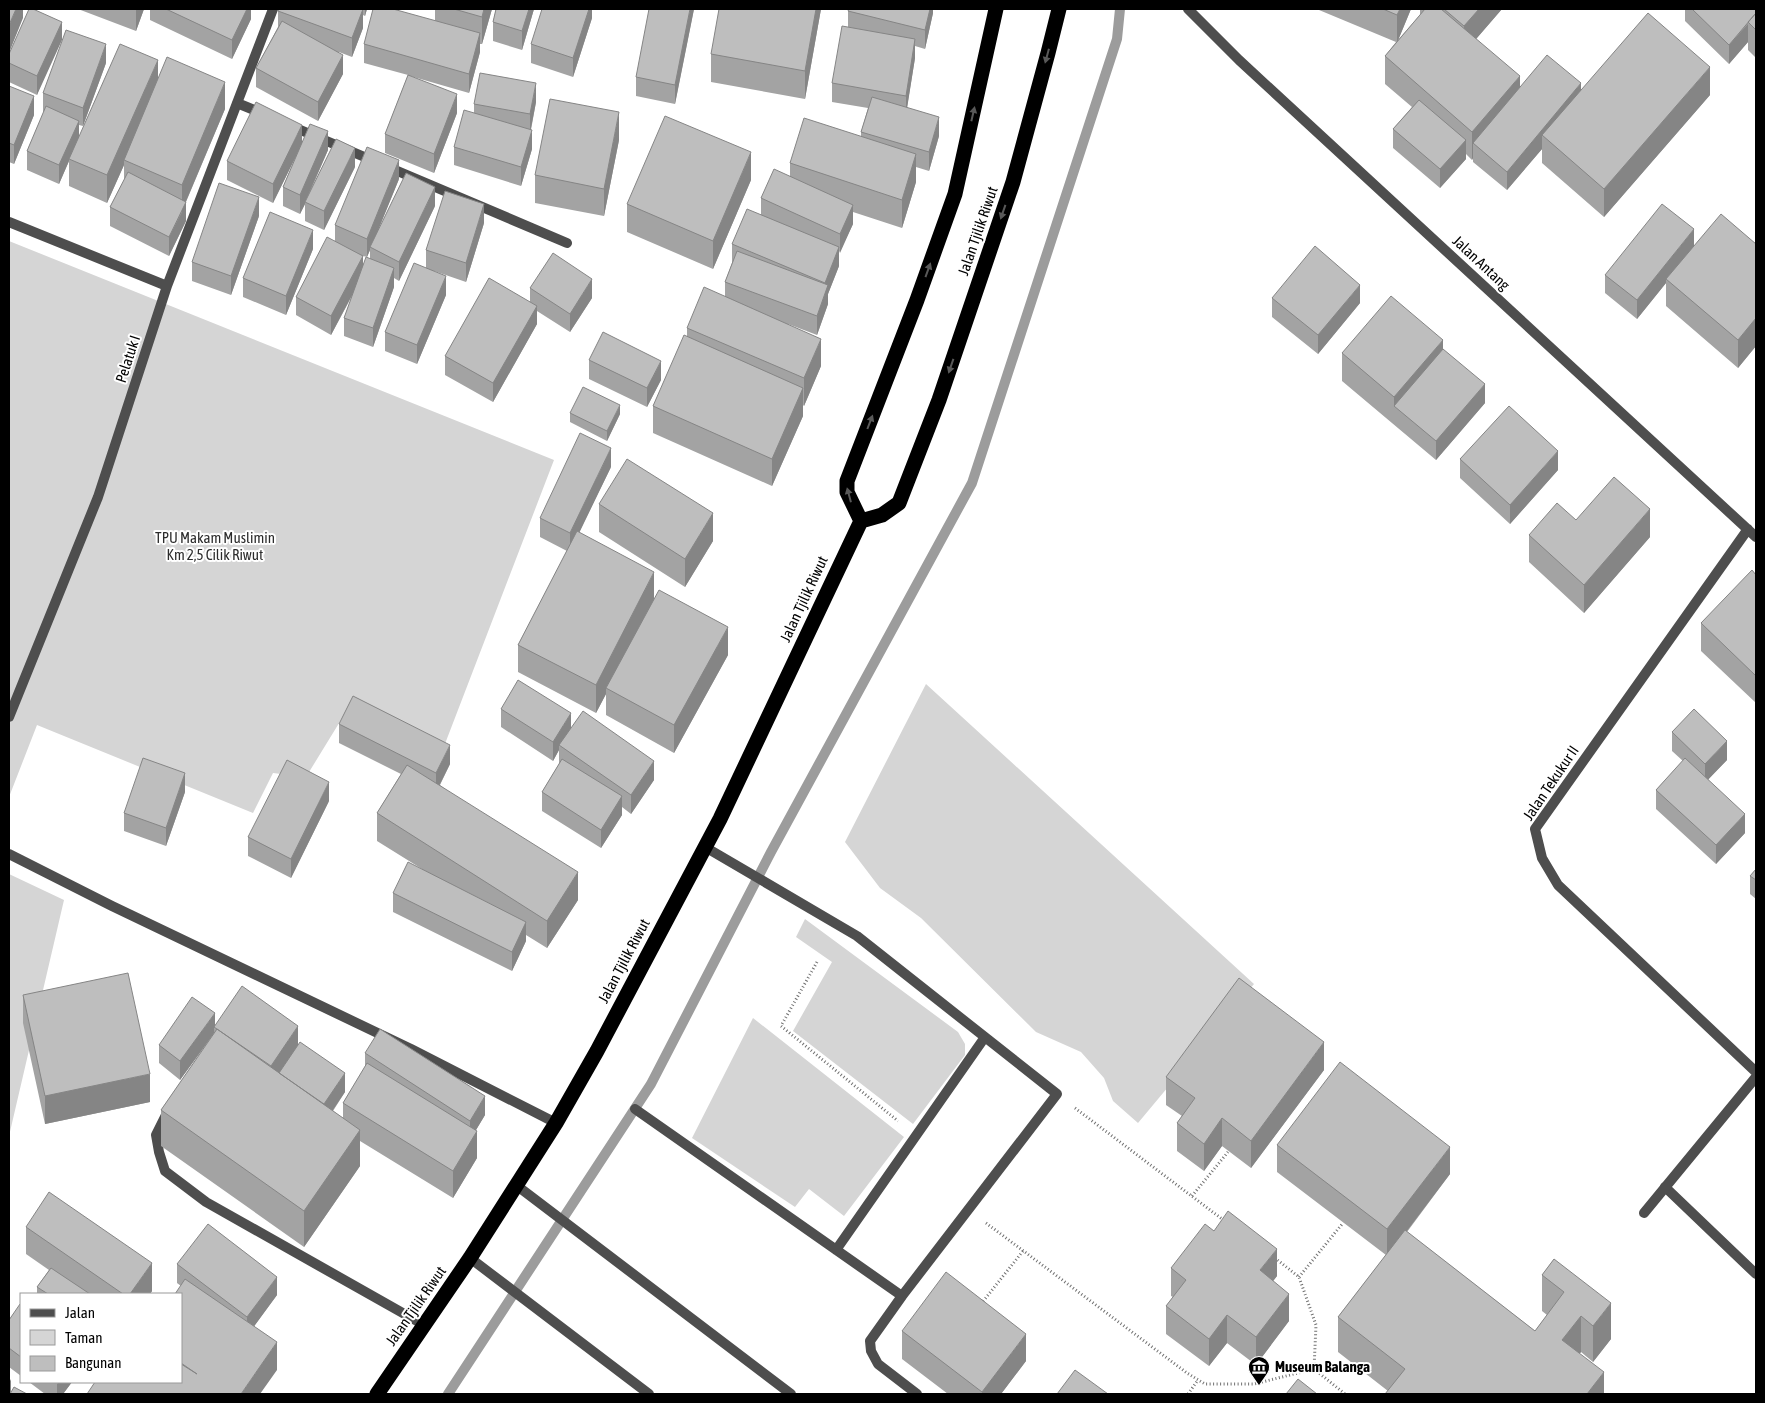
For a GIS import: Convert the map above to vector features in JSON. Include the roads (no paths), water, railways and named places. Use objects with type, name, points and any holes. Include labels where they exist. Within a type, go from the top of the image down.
[{"type":"highway","points":[[861,521],[847,492],[847,481],[917,300],[955,194],[996,9]]},
{"type":"highway","name":"Jalan Tjilik Riwut","points":[[377,1394],[470,1258],[556,1123],[720,819],[861,521],[882,515],[899,503],[939,400],[1013,182],[1058,9]]},
{"type":"street","name":"Pelatuk I","points":[[9,717],[98,497],[167,286],[273,9]]},
{"type":"street","name":"Jalan Antang","points":[[1188,9],[1239,60],[1756,537]]},
{"type":"street","points":[[237,103],[567,243]]},
{"type":"street","points":[[9,222],[167,286]]},
{"type":"street","name":"Jalan Tekukur II","points":[[1748,529],[1535,829],[1542,858],[1558,885],[1756,1072]]},
{"type":"street","points":[[705,847],[857,936],[1057,1094],[902,1296],[870,1341],[871,1351],[878,1364],[917,1394]]},
{"type":"street","points":[[9,854],[121,911],[411,1048],[556,1123]]},
{"type":"street","points":[[836,1250],[985,1038]]},
{"type":"street","points":[[1644,1213],[1756,1077]]},
{"type":"street","points":[[170,1106],[156,1135],[165,1172],[206,1202],[424,1326]]},
{"type":"street","points":[[635,1109],[902,1296]]},
{"type":"street","points":[[516,1185],[791,1394]]},
{"type":"street","points":[[1665,1187],[1756,1274]]},
{"type":"street","points":[[470,1258],[649,1394]]},
{"type":"waterway","points":[[448,1394],[651,1084],[771,852],[972,483],[1117,39],[1120,9]]},
{"type":"place","name":"Museum Balanga","points":[[1259,1386]]},
{"type":"park label","name":"TPU Makam Muslimin Km 2,5 Cilik Riwut","points":[[215,546]]}]
